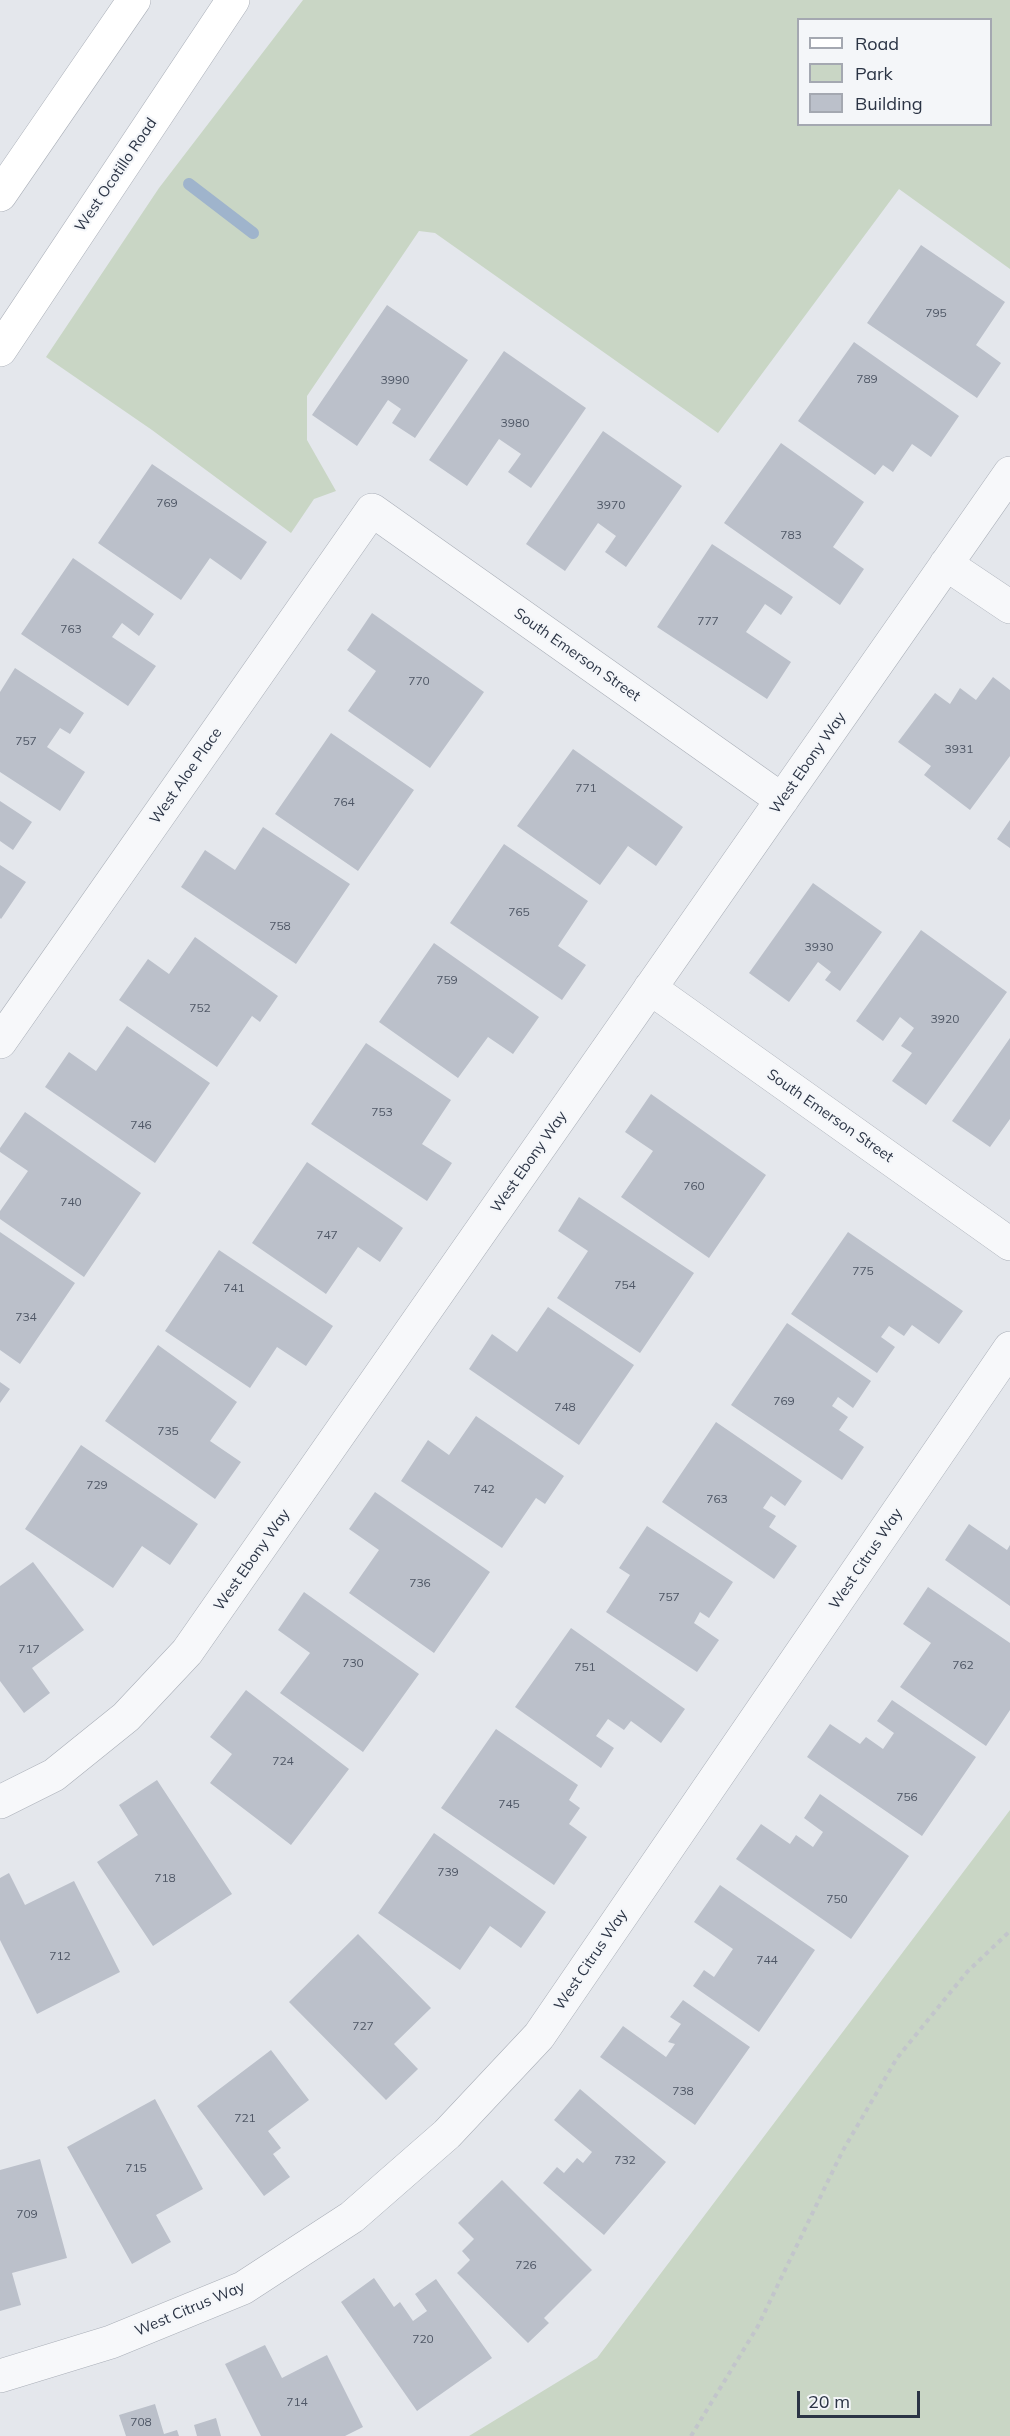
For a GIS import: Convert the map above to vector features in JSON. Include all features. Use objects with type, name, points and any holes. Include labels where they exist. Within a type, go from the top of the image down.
[{"type":"main road","points":[[0,195],[134,0]]},
{"type":"main road","name":"West Ocotillo Road","points":[[0,350],[233,0]]},
{"type":"street","name":"West Ebony Way","points":[[0,1802],[54,1774],[117,1724],[188,1652],[1010,472]]},
{"type":"street","name":"South Emerson Street","points":[[372,510],[782,800]]},
{"type":"street","name":"West Aloe Place","points":[[0,1042],[372,510]]},
{"type":"street","points":[[946,564],[1010,607]]},
{"type":"street","name":"South Emerson Street","points":[[651,988],[1010,1244]]},
{"type":"street","name":"West Citrus Way","points":[[0,2376],[111,2342],[243,2288],[352,2217],[447,2134],[539,2036],[1010,1348]]},
{"type":"path","points":[[691,2436],[758,2326],[842,2152],[897,2058],[967,1972],[1010,1931]]},
{"type":"green space","points":[[303,0],[1010,0],[1010,269],[899,189],[718,433],[435,233],[419,231],[307,396],[307,440],[336,491],[314,499],[291,533],[152,430],[46,357],[159,188]]},
{"type":"green space","points":[[1010,1810],[1010,2436],[469,2436],[597,2358]]},
{"type":"building","points":[[921,245],[1005,302],[976,345],[1001,363],[977,398],[867,323]]},
{"type":"building","points":[[387,305],[468,360],[415,438],[392,423],[401,409],[388,400],[357,446],[312,415]]},
{"type":"building","points":[[854,342],[959,416],[931,457],[912,444],[893,472],[883,465],[875,475],[798,421]]},
{"type":"building","points":[[504,351],[586,408],[531,488],[508,472],[521,454],[499,439],[467,486],[429,460]]},
{"type":"building","points":[[603,431],[682,486],[626,567],[605,552],[616,536],[598,523],[565,571],[526,544]]},
{"type":"building","points":[[781,443],[864,502],[833,547],[864,569],[840,605],[724,523]]},
{"type":"building","points":[[152,464],[267,542],[241,580],[210,558],[181,600],[98,543]]},
{"type":"building","points":[[712,544],[793,597],[781,615],[765,604],[746,632],[791,662],[767,699],[657,627]]},
{"type":"building","points":[[73,558],[154,614],[139,636],[122,623],[112,637],[156,666],[128,706],[21,634]]},
{"type":"building","points":[[372,613],[484,692],[430,768],[348,711],[376,671],[347,650]]},
{"type":"building","points":[[15,668],[84,713],[70,734],[60,728],[47,747],[85,772],[60,811],[0,772],[0,692]]},
{"type":"building","points":[[993,677],[1010,690],[1010,756],[970,810],[924,775],[931,766],[898,742],[935,693],[950,704],[960,688],[976,700]]},
{"type":"building","points":[[331,733],[414,790],[358,871],[275,814]]},
{"type":"building","points":[[573,749],[683,827],[656,866],[628,846],[600,885],[517,826]]},
{"type":"building","points":[[0,801],[32,822],[13,850],[0,841]]},
{"type":"building","points":[[1010,820],[1010,848],[997,839]]},
{"type":"building","points":[[263,827],[350,884],[296,964],[181,887],[205,850],[235,870]]},
{"type":"building","points":[[504,844],[588,901],[558,946],[586,965],[562,1000],[450,923]]},
{"type":"building","points":[[0,865],[26,882],[1,919],[0,918]]},
{"type":"building","points":[[813,883],[882,932],[840,991],[825,980],[831,972],[818,962],[789,1002],[749,973]]},
{"type":"building","points":[[921,930],[1007,992],[926,1105],[892,1081],[912,1053],[901,1046],[914,1028],[900,1017],[883,1041],[856,1021]]},
{"type":"building","points":[[195,937],[278,996],[260,1022],[252,1016],[217,1067],[119,1000],[148,959],[169,974]]},
{"type":"building","points":[[434,943],[539,1017],[513,1054],[488,1037],[458,1078],[379,1022]]},
{"type":"building","points":[[127,1026],[210,1083],[155,1163],[45,1087],[69,1052],[96,1071]]},
{"type":"building","points":[[1010,1038],[1010,1119],[990,1147],[952,1121]]},
{"type":"building","points":[[366,1043],[451,1100],[422,1144],[452,1163],[427,1201],[311,1124]]},
{"type":"building","points":[[651,1094],[766,1175],[709,1258],[621,1197],[653,1151],[625,1132]]},
{"type":"building","points":[[25,1112],[141,1193],[84,1277],[0,1219],[0,1211],[28,1171],[0,1152],[0,1148]]},
{"type":"building","points":[[307,1162],[403,1228],[380,1262],[358,1247],[326,1294],[252,1243]]},
{"type":"building","points":[[579,1197],[694,1273],[640,1353],[557,1298],[588,1251],[558,1231]]},
{"type":"building","points":[[0,1232],[75,1283],[20,1364],[0,1350]]},
{"type":"building","points":[[848,1232],[963,1311],[939,1344],[912,1325],[904,1336],[889,1326],[881,1337],[895,1347],[877,1373],[791,1314]]},
{"type":"building","points":[[219,1250],[333,1326],[306,1366],[277,1347],[250,1388],[165,1331]]},
{"type":"building","points":[[548,1307],[634,1365],[579,1445],[469,1369],[492,1334],[517,1352]]},
{"type":"building","points":[[787,1323],[871,1381],[853,1408],[838,1397],[832,1406],[848,1417],[839,1430],[864,1447],[842,1480],[731,1405]]},
{"type":"building","points":[[158,1345],[237,1402],[210,1441],[241,1462],[215,1499],[105,1421]]},
{"type":"building","points":[[0,1382],[10,1389],[0,1403]]},
{"type":"building","points":[[476,1416],[564,1476],[545,1504],[536,1498],[502,1548],[401,1481],[428,1440],[449,1455]]},
{"type":"building","points":[[716,1422],[802,1481],[785,1506],[771,1496],[763,1508],[776,1516],[769,1527],[797,1546],[774,1579],[662,1502]]},
{"type":"building","points":[[81,1445],[198,1524],[170,1565],[142,1546],[113,1588],[25,1529]]},
{"type":"building","points":[[375,1492],[490,1572],[434,1653],[349,1593],[379,1550],[349,1529]]},
{"type":"building","points":[[969,1524],[1007,1550],[1010,1545],[1010,1606],[945,1560]]},
{"type":"building","points":[[647,1526],[733,1582],[709,1618],[700,1612],[694,1623],[719,1640],[697,1672],[606,1612],[630,1575],[619,1568]]},
{"type":"building","points":[[33,1562],[84,1630],[32,1668],[50,1693],[24,1713],[0,1681],[0,1586]]},
{"type":"building","points":[[928,1587],[1010,1643],[1010,1710],[986,1746],[900,1687],[931,1643],[903,1624]]},
{"type":"building","points":[[304,1592],[419,1674],[363,1752],[280,1693],[310,1653],[278,1630]]},
{"type":"building","points":[[571,1628],[685,1709],[661,1743],[631,1721],[624,1730],[608,1719],[596,1736],[614,1748],[601,1768],[515,1707]]},
{"type":"building","points":[[246,1690],[349,1769],[291,1845],[210,1783],[232,1754],[210,1737]]},
{"type":"building","points":[[892,1700],[976,1757],[922,1836],[807,1757],[830,1724],[860,1744],[866,1737],[883,1749],[894,1733],[877,1721]]},
{"type":"building","points":[[496,1729],[578,1785],[569,1800],[580,1808],[569,1824],[587,1837],[554,1885],[441,1808]]},
{"type":"building","points":[[157,1780],[232,1894],[153,1946],[97,1862],[138,1835],[119,1805]]},
{"type":"building","points":[[820,1794],[909,1856],[851,1939],[736,1859],[761,1824],[790,1844],[796,1835],[813,1847],[823,1832],[804,1818]]},
{"type":"building","points":[[434,1833],[546,1912],[521,1948],[490,1926],[460,1970],[378,1913]]},
{"type":"building","points":[[9,1873],[25,1905],[74,1881],[120,1972],[37,2014],[0,1940],[0,1878]]},
{"type":"building","points":[[720,1885],[815,1950],[759,2032],[693,1986],[704,1970],[714,1977],[733,1949],[694,1922]]},
{"type":"building","points":[[358,1934],[431,2008],[394,2044],[418,2069],[386,2100],[289,2002]]},
{"type":"building","points":[[683,2000],[750,2047],[695,2125],[600,2057],[623,2026],[666,2057],[675,2044],[668,2042],[681,2024],[670,2017]]},
{"type":"building","points":[[271,2050],[309,2100],[268,2131],[281,2148],[273,2154],[290,2177],[264,2196],[197,2106]]},
{"type":"building","points":[[580,2089],[666,2162],[604,2235],[543,2183],[557,2167],[564,2173],[577,2158],[583,2163],[592,2152],[554,2120]]},
{"type":"building","points":[[155,2099],[203,2189],[156,2215],[171,2242],[132,2264],[67,2147]]},
{"type":"building","points":[[40,2159],[67,2258],[12,2273],[21,2305],[0,2311],[0,2170]]},
{"type":"building","points":[[502,2180],[592,2270],[544,2318],[549,2323],[528,2343],[457,2273],[470,2260],[462,2251],[474,2239],[458,2223]]},
{"type":"building","points":[[374,2278],[394,2307],[400,2302],[413,2321],[427,2311],[415,2294],[436,2279],[492,2358],[417,2411],[341,2302]]},
{"type":"building","points":[[265,2345],[282,2378],[327,2355],[363,2427],[345,2436],[261,2436],[225,2364]]},
{"type":"building","points":[[155,2404],[164,2434],[177,2430],[179,2436],[126,2436],[119,2415]]},
{"type":"building","points":[[216,2418],[221,2436],[197,2436],[194,2425]]},
{"type":"waterway","points":[[189,184],[253,233]]}]
